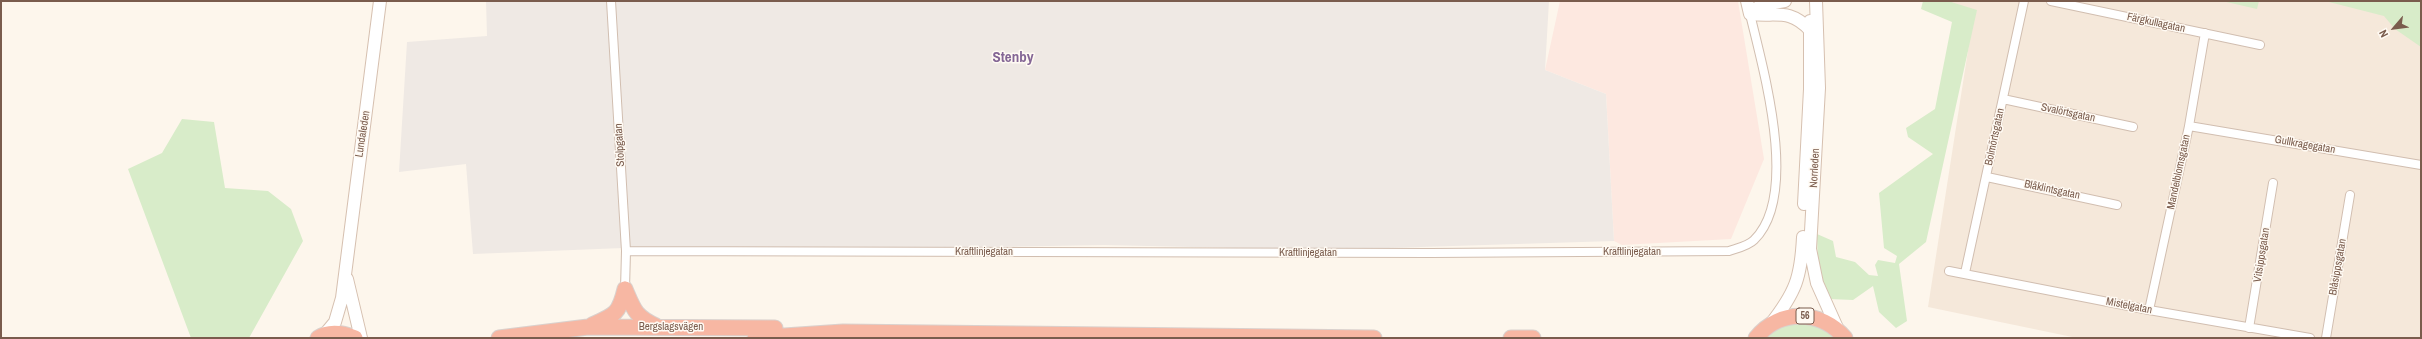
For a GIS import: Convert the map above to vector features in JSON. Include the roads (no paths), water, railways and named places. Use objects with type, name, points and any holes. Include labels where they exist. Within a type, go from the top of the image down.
[{"type":"highway","points":[[588,327],[613,316],[619,311],[625,290]]},
{"type":"highway","points":[[625,290],[640,318],[658,327]]},
{"type":"highway","name":"56","points":[[1745,338],[1764,330],[1783,318],[1798,315],[1812,316],[1826,321],[1842,334]]},
{"type":"highway","name":"Bergslagsvägen","points":[[499,338],[588,327],[825,328],[843,332]]},
{"type":"highway","name":"Bergslagsvägen","points":[[755,338],[843,332],[1374,338]]},
{"type":"highway","points":[[322,336],[338,333],[355,338]]},
{"type":"highway","points":[[1511,338],[1533,338]]},
{"type":"main road","name":"Lundaleden","points":[[322,336],[335,322],[338,315],[369,97],[380,1]]},
{"type":"main road","points":[[1747,1],[1750,14]]},
{"type":"main road","points":[[1750,14],[1761,5],[1785,1]]},
{"type":"main road","name":"Norrleden","points":[[1764,330],[1791,295],[1801,270],[1810,89],[1809,1]]},
{"type":"main road","name":"Norrleden","points":[[1816,1],[1819,88],[1810,250],[1817,283],[1842,334]]},
{"type":"main road","points":[[1750,14],[1768,16],[1788,14],[1800,19],[1810,30]]},
{"type":"main road","name":"Lundaleden","points":[[344,266],[361,338]]},
{"type":"street","name":"Stolpgatan","points":[[612,1],[626,251],[625,290]]},
{"type":"street","name":"Bolmörtsgatan","points":[[1966,273],[2024,1]]},
{"type":"street","name":"Färgkullagatan","points":[[2051,1],[2260,45]]},
{"type":"street","name":"Kraftlinjegatan","points":[[626,251],[1431,253],[1729,251],[1753,240],[1763,228],[1773,203],[1776,176],[1768,91],[1750,14]]},
{"type":"street","name":"Mandelblomsgatan","points":[[2149,310],[2189,126],[2206,33]]},
{"type":"street","name":"Svalörtsgatan","points":[[2003,100],[2133,127]]},
{"type":"street","name":"Gullkragegatan","points":[[2189,126],[2421,166]]},
{"type":"street","name":"Blåklintsgatan","points":[[1986,177],[2117,205]]},
{"type":"street","name":"Vitsippsgatan","points":[[2249,328],[2273,183]]},
{"type":"street","name":"Blåsippsgatan","points":[[2326,338],[2350,195]]},
{"type":"street","name":"Mistelgatan","points":[[1949,271],[1966,273],[2149,310],[2310,338]]},
{"type":"district","name":"Stenby","points":[[1013,58]]}]
